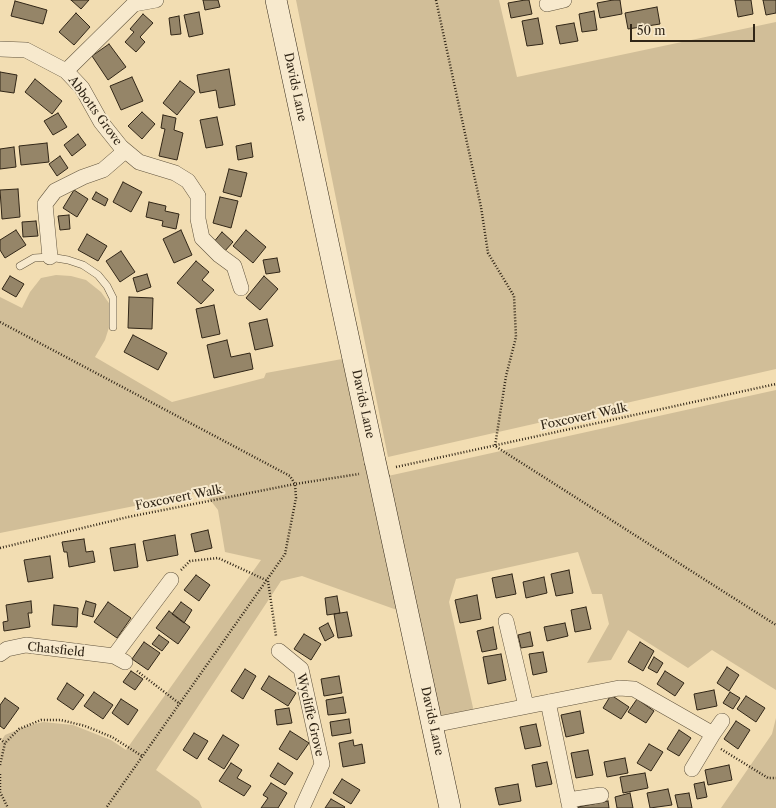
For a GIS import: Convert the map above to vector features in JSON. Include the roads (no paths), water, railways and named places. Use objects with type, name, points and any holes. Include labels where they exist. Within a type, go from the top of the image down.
[{"type":"street","name":"Abbotts Grove","points":[[66,71],[131,2],[156,0]]},
{"type":"street","name":"Davids Lane","points":[[276,0],[373,471],[433,725],[450,808]]},
{"type":"street","points":[[547,4],[564,0]]},
{"type":"street","name":"Abbotts Grove","points":[[0,49],[26,50],[66,71],[82,88],[101,122],[125,151],[139,162],[174,173],[188,181],[198,196],[198,219],[202,238],[218,255],[234,266],[241,288]]},
{"type":"street","name":"Abbotts Grove","points":[[50,256],[45,204],[55,191],[83,176],[103,170],[125,151]]},
{"type":"street","name":"Chatsfield","points":[[0,654],[7,649],[26,645],[119,659],[171,580]]},
{"type":"street","points":[[506,621],[526,706]]},
{"type":"street","name":"Wycliffe Grove","points":[[279,651],[302,670],[322,764],[302,808]]},
{"type":"street","points":[[433,725],[619,688],[634,689],[711,738]]},
{"type":"street","points":[[548,702],[569,804],[601,795]]},
{"type":"street","points":[[692,769],[722,721]]},
{"type":"lane","points":[[20,266],[34,258],[50,256],[84,265],[98,275],[107,286],[113,298],[113,327]]}]
